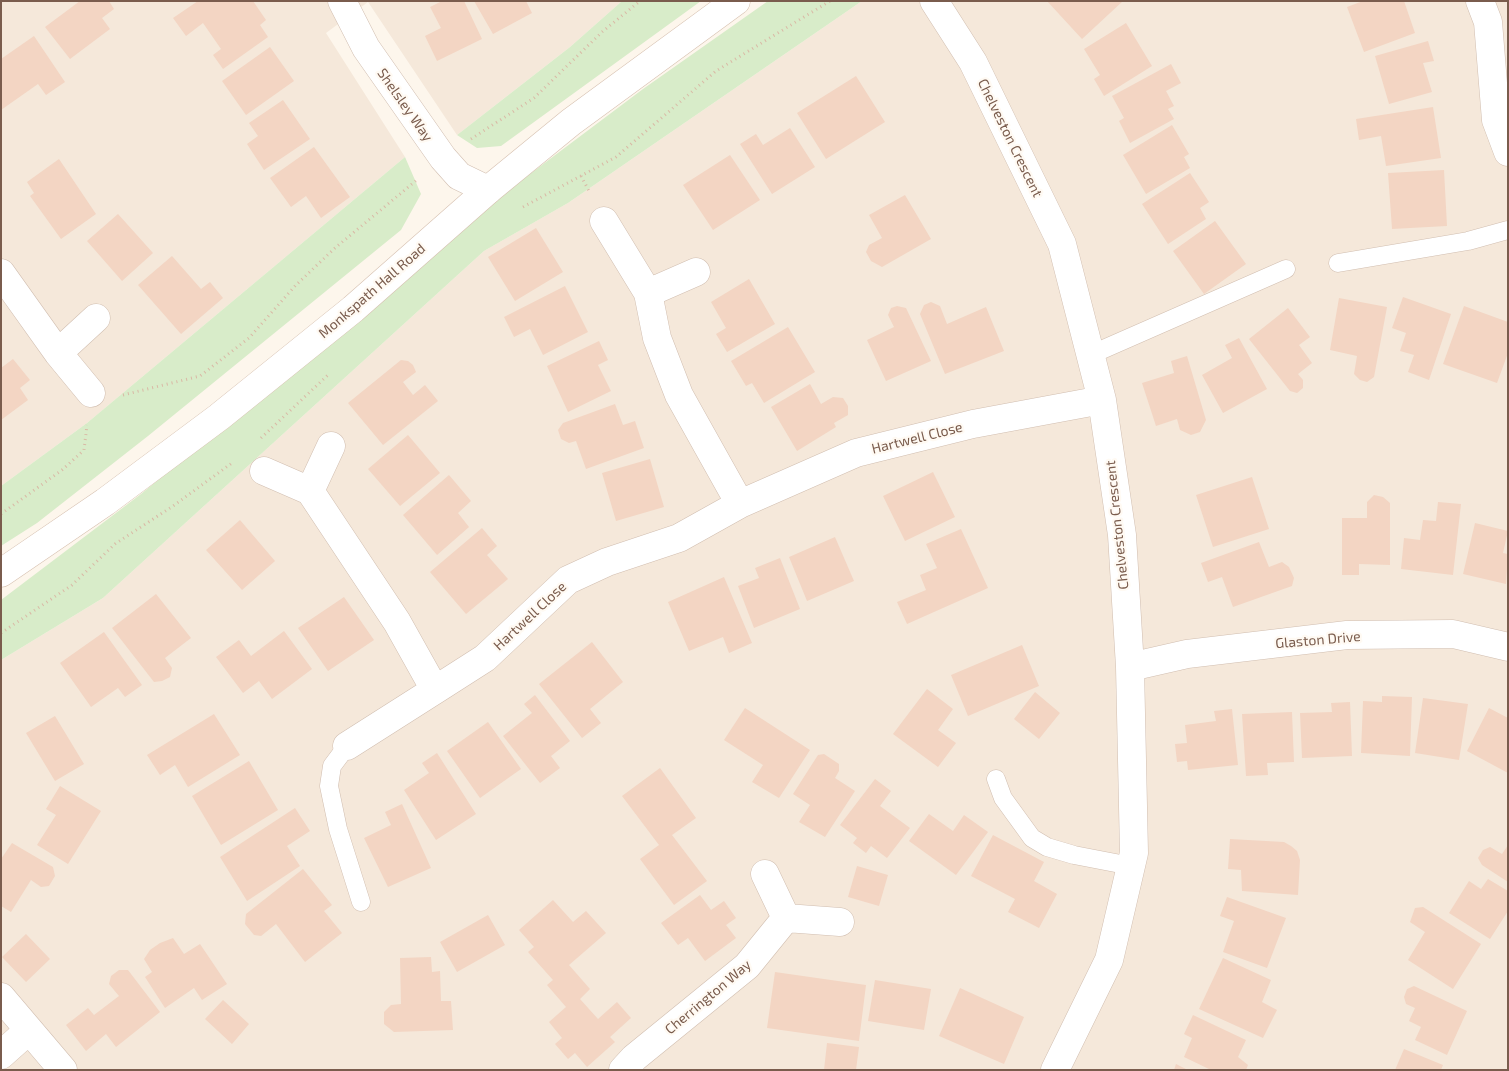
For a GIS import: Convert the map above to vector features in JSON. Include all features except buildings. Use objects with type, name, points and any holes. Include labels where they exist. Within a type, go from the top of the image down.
[{"type":"street","name":"Shelsley Way","points":[[342,1],[366,48],[442,158],[459,176],[488,190]]},
{"type":"street","name":"Monkspath Hall Road","points":[[1,573],[105,502],[219,418],[352,309],[488,190],[571,122],[736,1]]},
{"type":"street","name":"Chelveston Crescent","points":[[934,1],[973,62],[1062,244],[1102,400],[1122,535],[1130,667],[1134,853],[1109,960],[1060,1064],[1055,1070]]},
{"type":"street","points":[[1480,1],[1488,22],[1496,120],[1508,152]]},
{"type":"street","points":[[604,221],[648,293],[657,338],[679,395],[740,504]]},
{"type":"street","points":[[648,293],[696,272]]},
{"type":"street","points":[[1,273],[58,353],[97,396]]},
{"type":"street","points":[[58,353],[96,318]]},
{"type":"street","name":"Hartwell Close","points":[[347,746],[485,658],[568,580],[607,562],[678,538],[740,504],[856,453],[973,424],[1102,400]]},
{"type":"street","points":[[310,491],[331,446]]},
{"type":"street","points":[[264,472],[310,491],[398,622],[436,690]]},
{"type":"street","name":"Glaston Drive","points":[[1130,667],[1187,654],[1347,635],[1453,634],[1508,647]]},
{"type":"street","points":[[765,874],[786,918],[840,922]]},
{"type":"street","name":"Cherrington Way","points":[[623,1070],[634,1058],[747,966],[786,918]]},
{"type":"street","points":[[1,997],[63,1070]]},
{"type":"street","points":[[1,1054],[29,1030]]},
{"type":"lane","points":[[1338,263],[1468,241],[1508,230]]},
{"type":"lane","points":[[1090,355],[1286,269]]},
{"type":"lane","points":[[347,746],[332,766],[329,786],[338,830],[361,902]]},
{"type":"lane","points":[[996,779],[1003,798],[1032,838],[1047,847],[1074,855],[1131,866]]},
{"type":"path","points":[[1,514],[62,470],[84,450],[87,423],[97,396],[200,376],[249,338],[296,285],[335,248],[442,158],[534,98],[602,32],[640,1]]},
{"type":"path","points":[[522,208],[616,157],[716,71],[830,1]]},
{"type":"path","points":[[257,442],[332,371]]},
{"type":"path","points":[[1,633],[72,584],[115,544],[174,506],[235,461]]},
{"type":"shaded area","points":[[1,1],[622,1],[570,47],[457,135],[368,2],[326,33],[405,157],[87,423],[1,486]]},
{"type":"shaded area","points":[[862,1],[1508,1],[1508,1070],[1,1070],[1,660],[103,598],[484,251],[568,203]]},
{"type":"green space","points":[[622,1],[701,1],[501,146],[477,148],[457,135],[570,47]]},
{"type":"green space","points":[[768,1],[862,1],[568,203],[484,251],[103,598],[1,660],[1,600],[141,494],[510,189],[643,89]]},
{"type":"green space","points":[[405,157],[421,194],[401,230],[148,436],[37,523],[1,546],[1,486],[87,423]]}]
